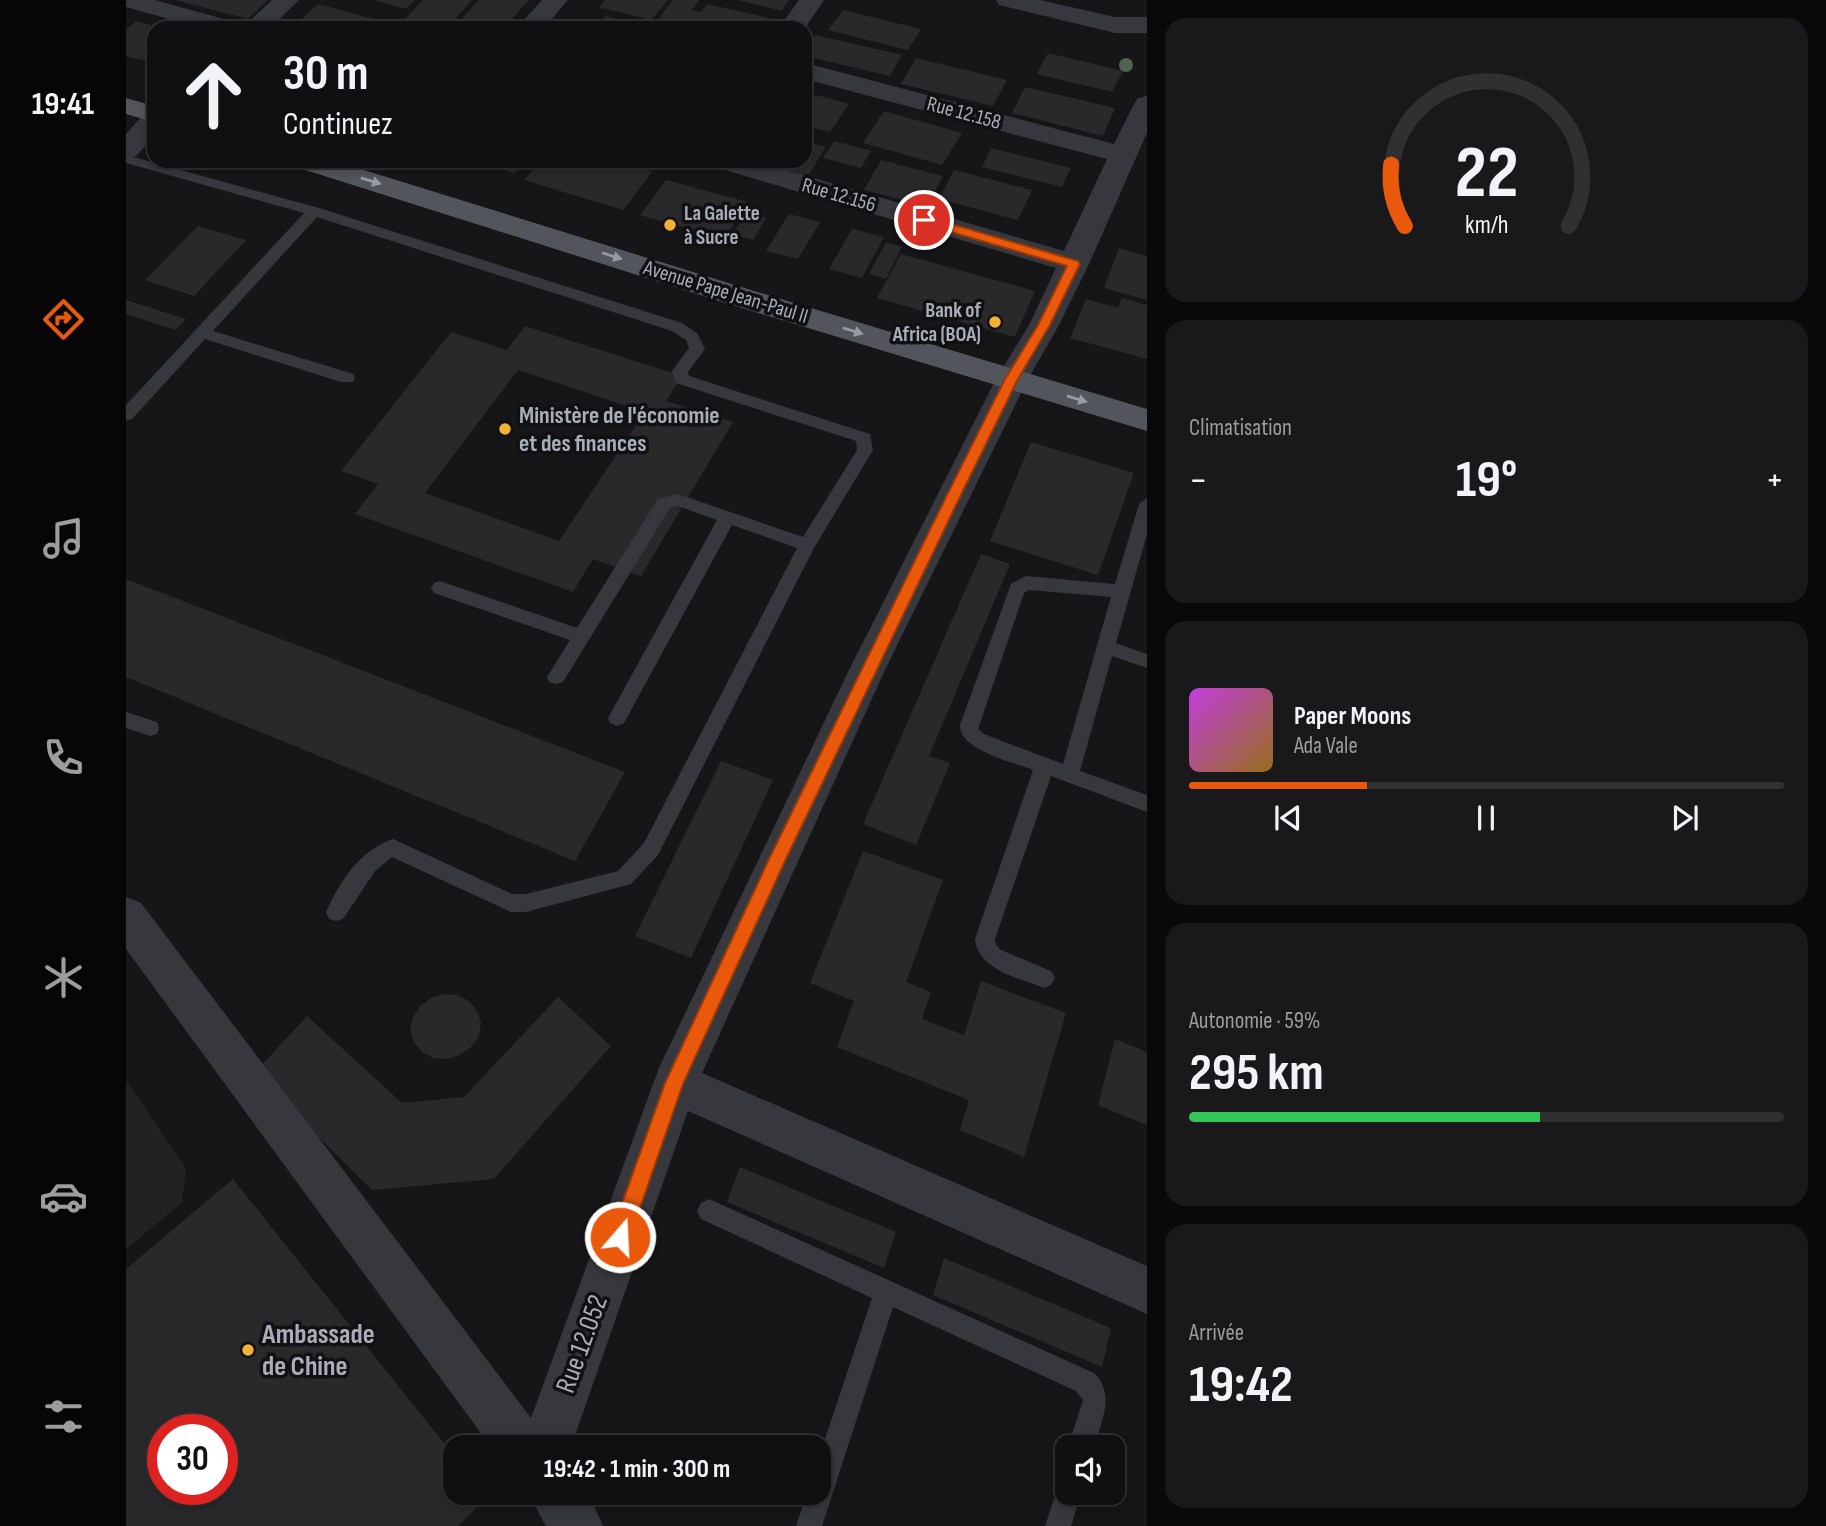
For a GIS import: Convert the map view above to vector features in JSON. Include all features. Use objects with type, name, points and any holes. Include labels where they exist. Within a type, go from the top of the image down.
[{"type":"main road","points":[[126,84],[147,91]]},
{"type":"main road","points":[[126,106],[147,112]]},
{"type":"main road","name":"Avenue Pape Jean-Paul II","points":[[330,168],[1018,369],[1147,396]]},
{"type":"main road","name":"Avenue Pape Jean-Paul II","points":[[398,168],[750,278],[1018,369],[1147,420]]},
{"type":"street","points":[[127,0],[204,21]]},
{"type":"street","points":[[264,21],[287,0]]},
{"type":"street","points":[[536,21],[556,0]]},
{"type":"street","points":[[797,21],[811,0]]},
{"type":"street","points":[[1008,0],[1115,25],[1147,24]]},
{"type":"street","points":[[1115,25],[1147,52]]},
{"type":"street","name":"Rue 12.158","points":[[812,73],[1123,155]]},
{"type":"street","name":"Rue 12.052","points":[[550,1435],[675,1083],[860,685],[1018,369],[1044,325],[1147,104]]},
{"type":"street","points":[[126,150],[147,128]]},
{"type":"street","name":"Rue 12.156","points":[[749,168],[1074,264]]},
{"type":"street","points":[[126,916],[513,1435]]},
{"type":"street","points":[[675,1083],[1147,1290]]},
{"type":"street","points":[[562,1505],[577,1526]]},
{"type":"lane","points":[[126,159],[147,165]]},
{"type":"lane","points":[[159,168],[314,211],[677,327],[692,337],[697,349],[680,371],[682,379],[849,430],[864,438],[865,450],[807,545],[651,849],[624,878],[526,903],[511,903],[394,848],[384,850],[374,857],[336,912]]},
{"type":"lane","points":[[126,415],[314,211]]},
{"type":"lane","points":[[203,333],[347,379]]},
{"type":"lane","points":[[556,677],[664,503],[678,500],[807,545]]},
{"type":"lane","points":[[1069,776],[1147,504]]},
{"type":"lane","points":[[617,718],[727,518]]},
{"type":"lane","points":[[1122,591],[1026,583],[1017,589],[969,725],[969,732],[977,740],[1147,804]]},
{"type":"lane","points":[[440,588],[580,636]]},
{"type":"lane","points":[[1107,647],[1147,660]]},
{"type":"lane","points":[[126,720],[150,728]]},
{"type":"lane","points":[[1044,767],[985,939],[986,949],[994,957],[1044,978]]},
{"type":"lane","points":[[709,1211],[1085,1382],[1093,1390],[1095,1400],[1085,1435]]},
{"type":"lane","points":[[809,1526],[886,1292]]},
{"type":"lane","points":[[1058,1526],[1064,1505]]},
{"type":"shaded area","points":[[126,1080],[186,1168],[182,1203],[126,1249]]},
{"type":"building","points":[[175,0],[268,0],[248,19]]},
{"type":"building","points":[[373,0],[415,0],[406,9]]},
{"type":"building","points":[[423,0],[472,0],[453,21],[403,21]]},
{"type":"building","points":[[479,0],[529,0],[510,21],[460,21]]},
{"type":"building","points":[[605,0],[668,0],[651,20],[599,7]]},
{"type":"building","points":[[673,0],[699,0],[692,10],[701,12],[707,4],[770,18],[768,21],[657,21]]},
{"type":"building","points":[[737,0],[789,0],[782,11]]},
{"type":"building","points":[[318,4],[381,21],[300,21]]},
{"type":"building","points":[[843,10],[921,29],[908,50],[828,30]]},
{"type":"building","points":[[605,16],[627,21],[601,21]]},
{"type":"building","points":[[136,21],[147,24],[147,61],[126,56],[126,30]]},
{"type":"building","points":[[815,35],[902,55],[890,76],[812,58],[812,40]]},
{"type":"building","points":[[1048,53],[1123,71],[1112,92],[1037,74]]},
{"type":"building","points":[[916,58],[1007,80],[993,106],[901,84]]},
{"type":"building","points":[[1025,87],[1115,108],[1103,136],[1012,113]]},
{"type":"building","points":[[816,95],[849,104],[830,132],[812,128],[812,100]]},
{"type":"building","points":[[884,111],[962,133],[942,165],[863,143]]},
{"type":"building","points":[[834,141],[871,151],[861,168],[823,158]]},
{"type":"building","points":[[812,143],[826,147],[808,176],[779,168],[812,168]]},
{"type":"building","points":[[991,148],[1071,168],[1062,187],[982,167]]},
{"type":"building","points":[[881,160],[943,176],[927,206],[864,190]]},
{"type":"building","points":[[498,168],[520,168],[515,173]]},
{"type":"building","points":[[535,168],[638,168],[652,172],[623,210],[524,180]]},
{"type":"building","points":[[954,170],[1032,190],[1018,220],[939,199]]},
{"type":"building","points":[[666,180],[748,202],[724,239],[640,215]]},
{"type":"building","points":[[746,213],[766,218],[753,240],[733,234]]},
{"type":"building","points":[[789,214],[820,222],[798,259],[766,251]]},
{"type":"building","points":[[198,226],[246,240],[194,296],[145,280]]},
{"type":"building","points":[[852,229],[884,237],[862,278],[829,269]]},
{"type":"building","points":[[886,242],[902,247],[886,279],[869,274]]},
{"type":"building","points":[[1119,248],[1147,256],[1147,300],[1104,288]]},
{"type":"building","points":[[901,254],[1035,291],[1015,337],[877,298]]},
{"type":"building","points":[[1122,298],[1147,305],[1147,359],[1070,338],[1086,299],[1118,308]]},
{"type":"building","points":[[126,300],[186,319],[176,330],[126,314]]},
{"type":"building","points":[[525,326],[682,376],[666,401],[733,422],[641,576],[593,559],[573,592],[355,514],[378,484],[341,471],[451,332],[507,350]],"holes":[[[518,370],[645,412],[559,541],[425,493]]]},
{"type":"building","points":[[1031,442],[1134,473],[1098,575],[990,541]]},
{"type":"building","points":[[981,554],[1010,564],[929,756],[950,763],[916,845],[863,824]]},
{"type":"building","points":[[126,579],[625,772],[575,861],[126,677]]},
{"type":"building","points":[[721,761],[773,780],[691,958],[635,936]]},
{"type":"building","points":[[863,851],[943,880],[906,982],[931,992],[922,1019],[964,1035],[981,981],[1066,1013],[1024,1157],[960,1130],[969,1100],[837,1047],[854,1001],[810,983]]},
{"type":"building","points":[[444,994],[457,995],[469,1001],[477,1011],[481,1023],[479,1036],[471,1047],[460,1055],[447,1059],[433,1058],[422,1052],[414,1042],[410,1030],[413,1017],[420,1006],[431,998]]},
{"type":"building","points":[[558,997],[611,1046],[494,1179],[372,1190],[254,1073],[307,1016],[402,1103],[464,1097]]},
{"type":"building","points":[[1115,1039],[1147,1052],[1147,1125],[1098,1105]]},
{"type":"building","points":[[740,1167],[896,1232],[884,1268],[727,1202]]},
{"type":"building","name":"Ambassade de Chine","points":[[233,1179],[443,1442],[443,1505],[479,1505],[458,1526],[126,1526],[126,1269]]},
{"type":"building","points":[[944,1258],[1111,1328],[1102,1367],[933,1295]]},
{"type":"place","name":"La Galette à Sucre","points":[[670,225]]},
{"type":"place","name":"Bank of Africa (BOA)","points":[[995,322]]},
{"type":"place","name":"Ministère de l'économie et des finances","points":[[505,429]]},
{"type":"place","name":"Ambassade de Chine","points":[[248,1350]]},
{"type":"route","points":[[620,1237],[675,1083],[777,859],[951,501],[1074,264],[924,220]]}]
